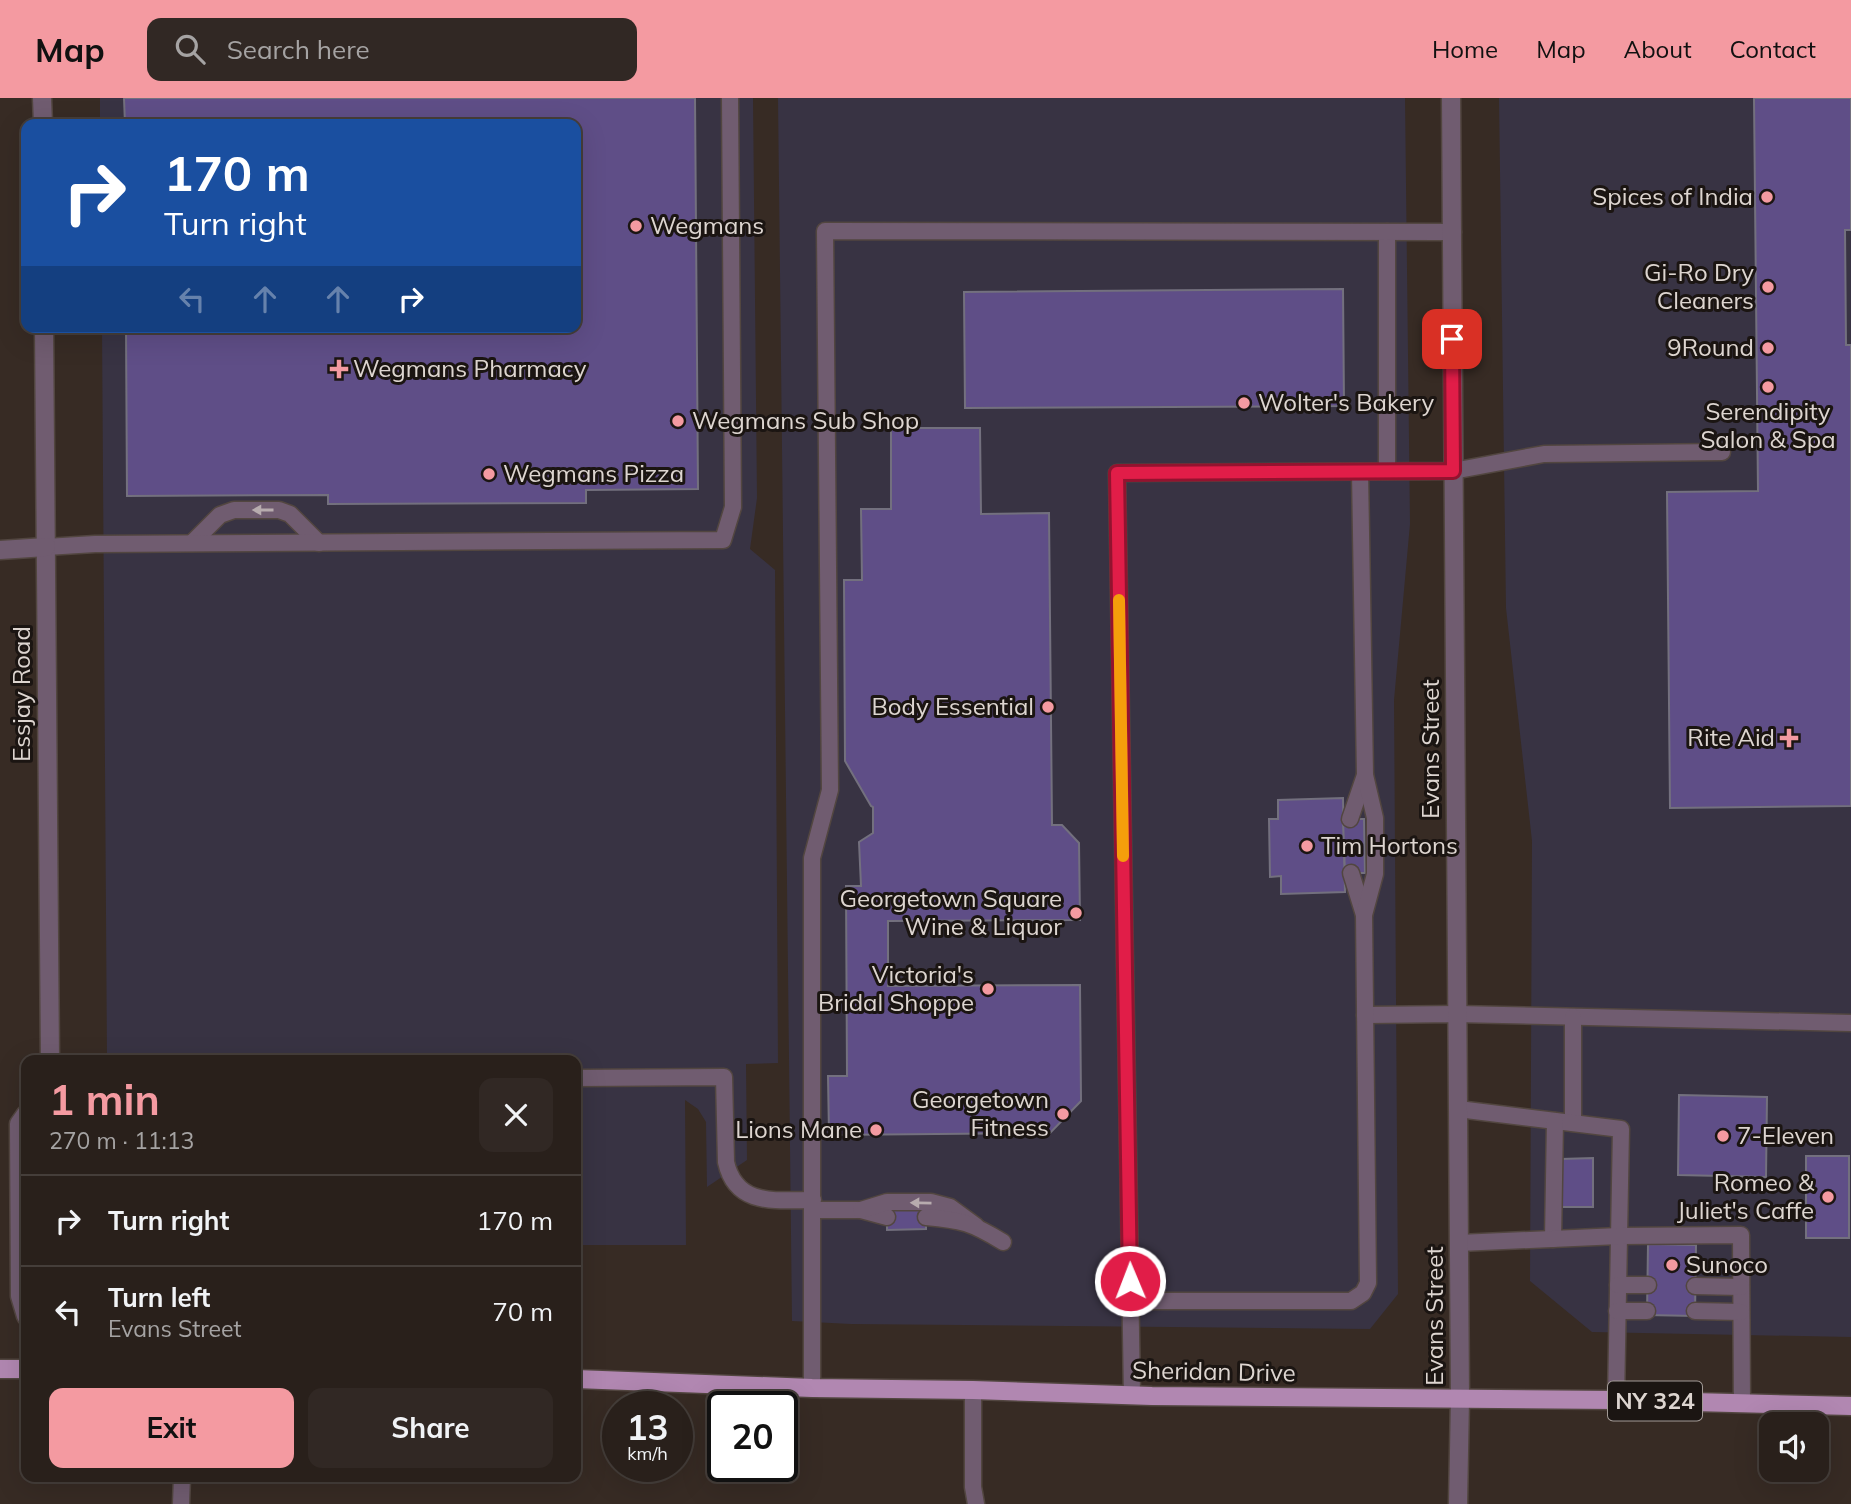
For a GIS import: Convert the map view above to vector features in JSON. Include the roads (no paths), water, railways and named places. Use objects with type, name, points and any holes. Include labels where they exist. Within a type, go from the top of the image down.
[{"type":"main road","points":[[0,1369],[21,1369]]},
{"type":"main road","name":"Sheridan Drive","points":[[581,1380],[1132,1395],[1616,1400],[1851,1406]]},
{"type":"street","points":[[42,98],[43,119]]},
{"type":"street","name":"Evans Street","points":[[1451,98],[1460,1399],[1458,1504]]},
{"type":"street","name":"Essjay Road","points":[[44,333],[50,1055]]},
{"type":"street","points":[[0,550],[46,547]]},
{"type":"street","points":[[21,1121],[21,1299]]},
{"type":"lane","points":[[46,547],[94,544],[723,540],[733,506],[730,98]]},
{"type":"lane","points":[[812,1388],[812,858],[830,790],[825,231],[1452,232]]},
{"type":"lane","points":[[1387,232],[1387,471]]},
{"type":"lane","points":[[1132,1395],[1117,473],[1453,471],[1544,454],[1722,452]]},
{"type":"lane","points":[[1360,471],[1365,775],[1375,818],[1376,874],[1364,915]]},
{"type":"lane","points":[[192,543],[220,515],[234,510],[279,510],[290,514],[319,543]]},
{"type":"lane","points":[[1350,819],[1365,775]]},
{"type":"lane","points":[[1131,1301],[1351,1301],[1363,1293],[1368,1283],[1364,915],[1351,873]]},
{"type":"lane","points":[[1365,1015],[1457,1014],[1851,1023]]},
{"type":"lane","points":[[1573,1017],[1573,1123]]},
{"type":"lane","points":[[581,1078],[724,1077],[726,1162],[729,1173],[744,1193],[755,1198],[860,1210],[887,1217]]},
{"type":"lane","points":[[1458,1109],[1621,1129],[1616,1400]]},
{"type":"lane","points":[[1553,1239],[1555,1121]]},
{"type":"lane","points":[[860,1210],[887,1202],[931,1202],[950,1207],[1003,1242]]},
{"type":"lane","points":[[926,1217],[953,1219],[976,1226]]},
{"type":"lane","points":[[1458,1243],[1619,1236],[1741,1235],[1742,1403]]},
{"type":"lane","points":[[1618,1285],[1648,1285]]},
{"type":"lane","points":[[1695,1286],[1741,1287]]},
{"type":"lane","points":[[1618,1311],[1647,1311]]},
{"type":"lane","points":[[1695,1311],[1741,1312]]},
{"type":"lane","points":[[973,1390],[973,1487],[976,1504]]},
{"type":"lane","points":[[181,1504],[182,1482]]},
{"type":"place","name":"Spices of India","points":[[1767,197]]},
{"type":"place","name":"Wegmans","points":[[636,226]]},
{"type":"place","name":"Gi-Ro Dry Cleaners","points":[[1768,287]]},
{"type":"place","name":"9Round","points":[[1768,348]]},
{"type":"place","name":"Wegmans Pharmacy","points":[[339,369]]},
{"type":"place","name":"Serendipity Salon & Spa","points":[[1768,387]]},
{"type":"place","name":"Wolter's Bakery","points":[[1244,403]]},
{"type":"place","name":"Wegmans Sub Shop","points":[[678,421]]},
{"type":"place","name":"Wegmans Pizza","points":[[489,474]]},
{"type":"place","name":"Body Essential","points":[[1048,707]]},
{"type":"place","name":"Rite Aid","points":[[1789,738]]},
{"type":"place","name":"Tim Hortons","points":[[1307,846]]},
{"type":"place","name":"Georgetown Square Wine & Liquor","points":[[1076,913]]},
{"type":"place","name":"Victoria's Bridal Shoppe","points":[[988,989]]},
{"type":"place","name":"Georgetown Fitness","points":[[1063,1114]]},
{"type":"place","name":"Lions Mane","points":[[876,1130]]},
{"type":"place","name":"7-Eleven","points":[[1723,1136]]},
{"type":"place","name":"Romeo & Juliet's Caffe","points":[[1828,1197]]},
{"type":"place","name":"Sunoco","points":[[1672,1265]]}]
